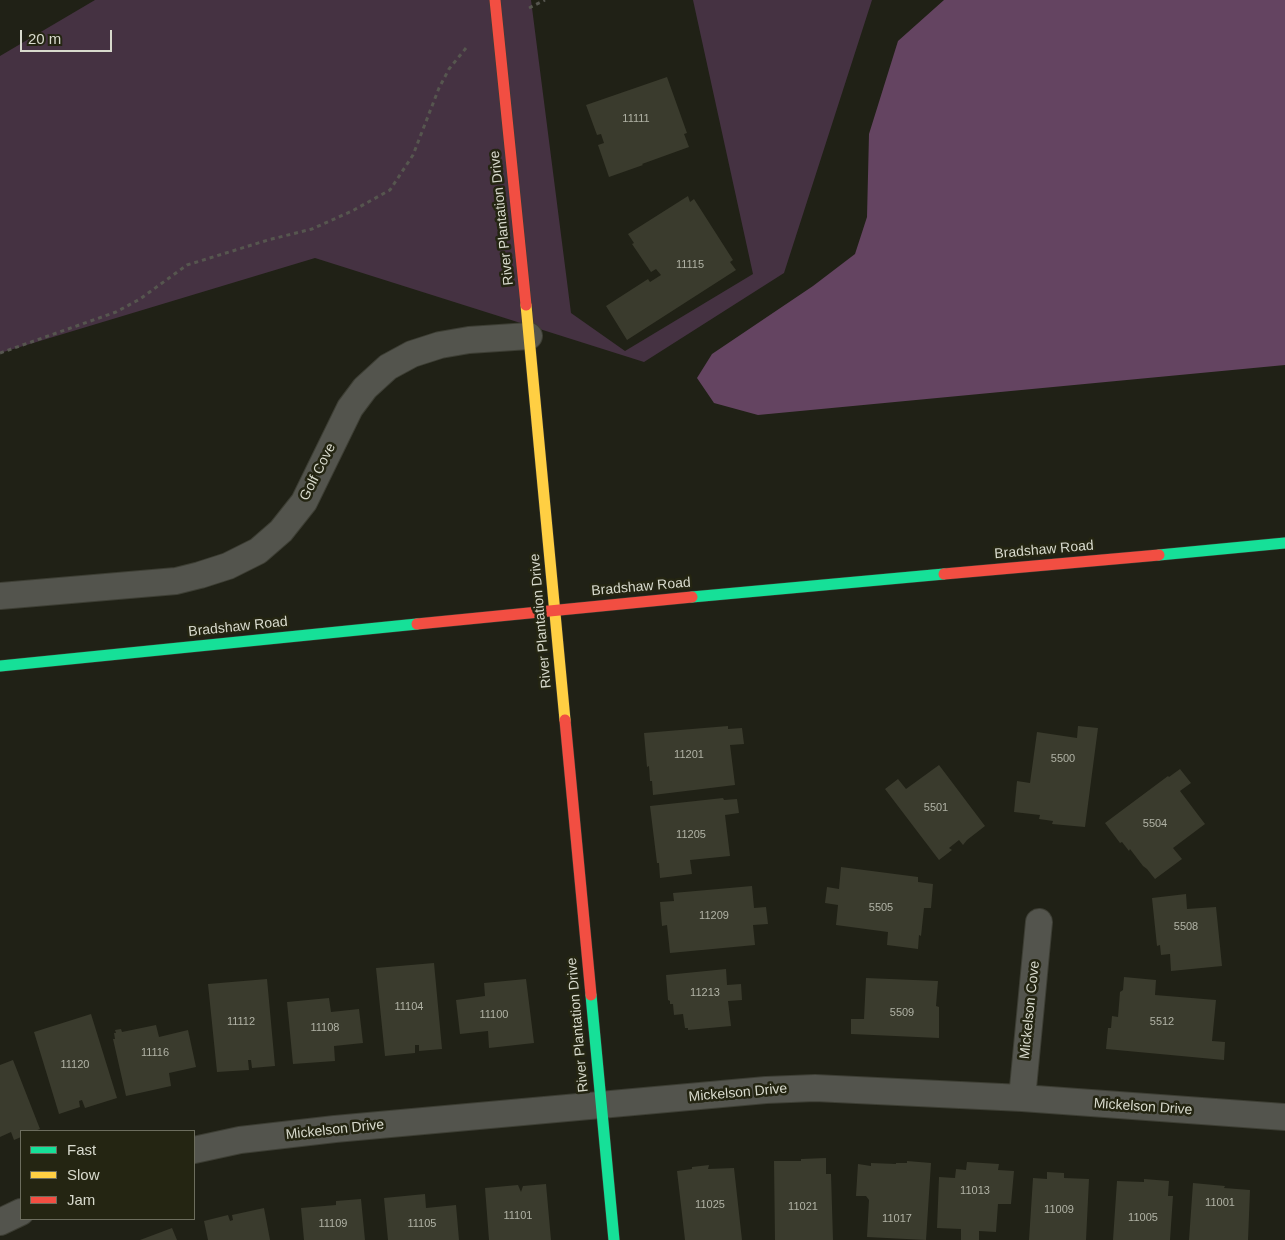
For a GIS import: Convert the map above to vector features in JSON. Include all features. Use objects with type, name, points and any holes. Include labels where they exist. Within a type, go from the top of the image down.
[{"type":"street","name":"River Plantation Drive","points":[[496,0],[614,1240]]},
{"type":"street","name":"Golf Cove","points":[[0,596],[176,581],[228,566],[258,551],[281,531],[304,502],[350,408],[365,388],[388,368],[412,354],[440,344],[529,336]]},
{"type":"street","name":"Bradshaw Road","points":[[0,666],[555,610],[1285,543]]},
{"type":"street","name":"Mickelson Cove","points":[[1022,1098],[1039,922]]},
{"type":"street","name":"Mickelson Drive","points":[[195,1150],[240,1140],[335,1129],[766,1090],[815,1088],[1022,1098],[1285,1116]]},
{"type":"street","points":[[0,1222],[20,1212]]},
{"type":"path","points":[[529,8],[545,0]]},
{"type":"path","points":[[0,353],[116,312],[140,299],[187,265],[268,240],[312,229],[352,212],[390,190],[413,155],[442,82],[449,69],[466,48]]},
{"type":"shaded area","points":[[95,0],[531,0],[571,313],[625,351],[753,274],[693,0],[872,0],[784,273],[644,362],[315,258],[0,353],[0,56]]},
{"type":"shaded area","points":[[944,0],[1285,0],[1285,365],[758,415],[714,403],[697,378],[712,354],[813,286],[855,254],[867,217],[869,134],[898,41]]},
{"type":"building","points":[[667,77],[687,133],[684,134],[689,147],[609,177],[598,145],[604,143],[601,134],[597,135],[586,105]]},
{"type":"building","points":[[688,196],[690,202],[694,199],[733,260],[730,262],[736,270],[627,340],[606,306],[648,279],[650,282],[661,275],[656,269],[651,272],[632,244],[634,243],[628,234]]},
{"type":"building","points":[[728,726],[728,729],[742,728],[744,744],[730,745],[735,785],[653,795],[649,766],[647,767],[644,733]]},
{"type":"building","points":[[1078,726],[1098,728],[1085,827],[1052,824],[1053,821],[1039,819],[1040,815],[1014,812],[1017,781],[1030,783],[1037,732],[1077,738]]},
{"type":"building","points":[[939,765],[985,826],[963,845],[959,840],[949,848],[952,850],[939,860],[885,789],[898,779],[906,789]]},
{"type":"building","points":[[1180,769],[1191,783],[1180,791],[1205,824],[1173,848],[1182,859],[1155,879],[1130,849],[1129,851],[1122,842],[1120,843],[1105,823]]},
{"type":"building","points":[[723,798],[724,800],[737,799],[739,813],[725,815],[730,856],[690,860],[692,874],[660,878],[650,806]]},
{"type":"building","points":[[841,867],[918,877],[918,882],[933,884],[931,908],[924,908],[918,949],[887,945],[888,932],[836,925],[838,905],[825,903],[827,887],[839,889]]},
{"type":"building","points":[[752,886],[754,908],[766,907],[768,924],[753,925],[755,945],[670,953],[667,925],[662,926],[660,902],[674,901],[673,893]]},
{"type":"building","points":[[1186,894],[1187,909],[1216,907],[1222,966],[1171,971],[1170,954],[1161,955],[1160,945],[1157,946],[1152,898]]},
{"type":"building","points":[[434,963],[442,1049],[419,1051],[419,1045],[415,1045],[415,1053],[385,1056],[376,968]]},
{"type":"building","points":[[726,969],[727,985],[741,984],[742,1000],[728,1001],[731,1026],[688,1030],[688,1028],[685,1028],[683,1014],[674,1015],[673,1004],[670,1004],[668,1000],[666,975]]},
{"type":"building","points":[[1124,977],[1156,980],[1155,995],[1216,1000],[1212,1041],[1225,1042],[1224,1060],[1106,1049],[1108,1028],[1111,1028],[1112,1016],[1118,1017],[1120,992],[1123,990]]},
{"type":"building","points":[[866,978],[938,981],[936,1006],[939,1007],[939,1038],[851,1034],[851,1019],[864,1019]]},
{"type":"building","points":[[267,979],[275,1066],[252,1068],[251,1060],[248,1060],[249,1070],[217,1072],[208,984]]},
{"type":"building","points":[[526,979],[534,1043],[489,1048],[488,1031],[460,1034],[456,1000],[485,996],[484,983]]},
{"type":"building","points":[[329,998],[331,1012],[359,1009],[363,1043],[334,1046],[335,1061],[293,1064],[287,1002]]},
{"type":"building","points":[[91,1014],[117,1098],[85,1108],[82,1100],[79,1101],[80,1107],[59,1114],[34,1032]]},
{"type":"building","points":[[156,1025],[159,1037],[188,1030],[196,1067],[169,1073],[171,1086],[126,1096],[113,1039],[115,1039],[115,1030],[121,1029],[122,1032]]},
{"type":"building","points":[[13,1060],[40,1129],[20,1130],[20,1137],[14,1140],[11,1132],[0,1137],[0,1065]]},
{"type":"building","points":[[826,1158],[826,1174],[831,1174],[833,1240],[775,1240],[774,1161],[801,1161],[801,1159]]},
{"type":"building","points":[[907,1161],[931,1163],[926,1240],[867,1237],[869,1200],[866,1196],[856,1196],[858,1164],[871,1166],[871,1163],[896,1164],[907,1163]]},
{"type":"building","points":[[967,1162],[999,1164],[998,1170],[1014,1171],[1011,1204],[998,1204],[996,1232],[979,1231],[979,1240],[961,1240],[961,1229],[937,1228],[939,1177],[955,1178],[956,1169],[966,1170]]},
{"type":"building","points":[[709,1165],[708,1169],[734,1168],[742,1240],[685,1240],[677,1171]]},
{"type":"building","points":[[1047,1172],[1064,1173],[1064,1178],[1089,1179],[1086,1240],[1029,1240],[1033,1178],[1047,1179]]},
{"type":"building","points":[[1144,1179],[1169,1181],[1168,1196],[1173,1196],[1170,1240],[1113,1240],[1117,1181],[1144,1182]]},
{"type":"building","points":[[1193,1183],[1250,1190],[1248,1240],[1189,1240]]},
{"type":"building","points":[[546,1184],[551,1240],[489,1240],[485,1188],[518,1185],[521,1192],[523,1186]]},
{"type":"building","points":[[425,1194],[426,1208],[456,1205],[459,1240],[388,1240],[384,1198]]},
{"type":"building","points":[[361,1199],[365,1240],[304,1240],[301,1208],[336,1205],[336,1201]]},
{"type":"building","points":[[264,1208],[270,1240],[208,1240],[204,1221],[228,1215],[230,1221],[233,1220],[232,1215]]},
{"type":"building","points":[[172,1228],[177,1240],[140,1240]]},
{"type":"traffic: fast","points":[[1159,555],[1285,543]]},
{"type":"traffic: fast","points":[[692,597],[944,574]]},
{"type":"traffic: fast","points":[[0,666],[417,624]]},
{"type":"traffic: fast","points":[[591,995],[614,1240]]},
{"type":"traffic: slow","points":[[526,305],[565,720]]},
{"type":"traffic: jam","points":[[495,0],[526,305]]},
{"type":"traffic: jam","points":[[944,574],[1159,555]]},
{"type":"traffic: jam","points":[[417,624],[692,597]]},
{"type":"traffic: jam","points":[[565,720],[591,995]]}]
